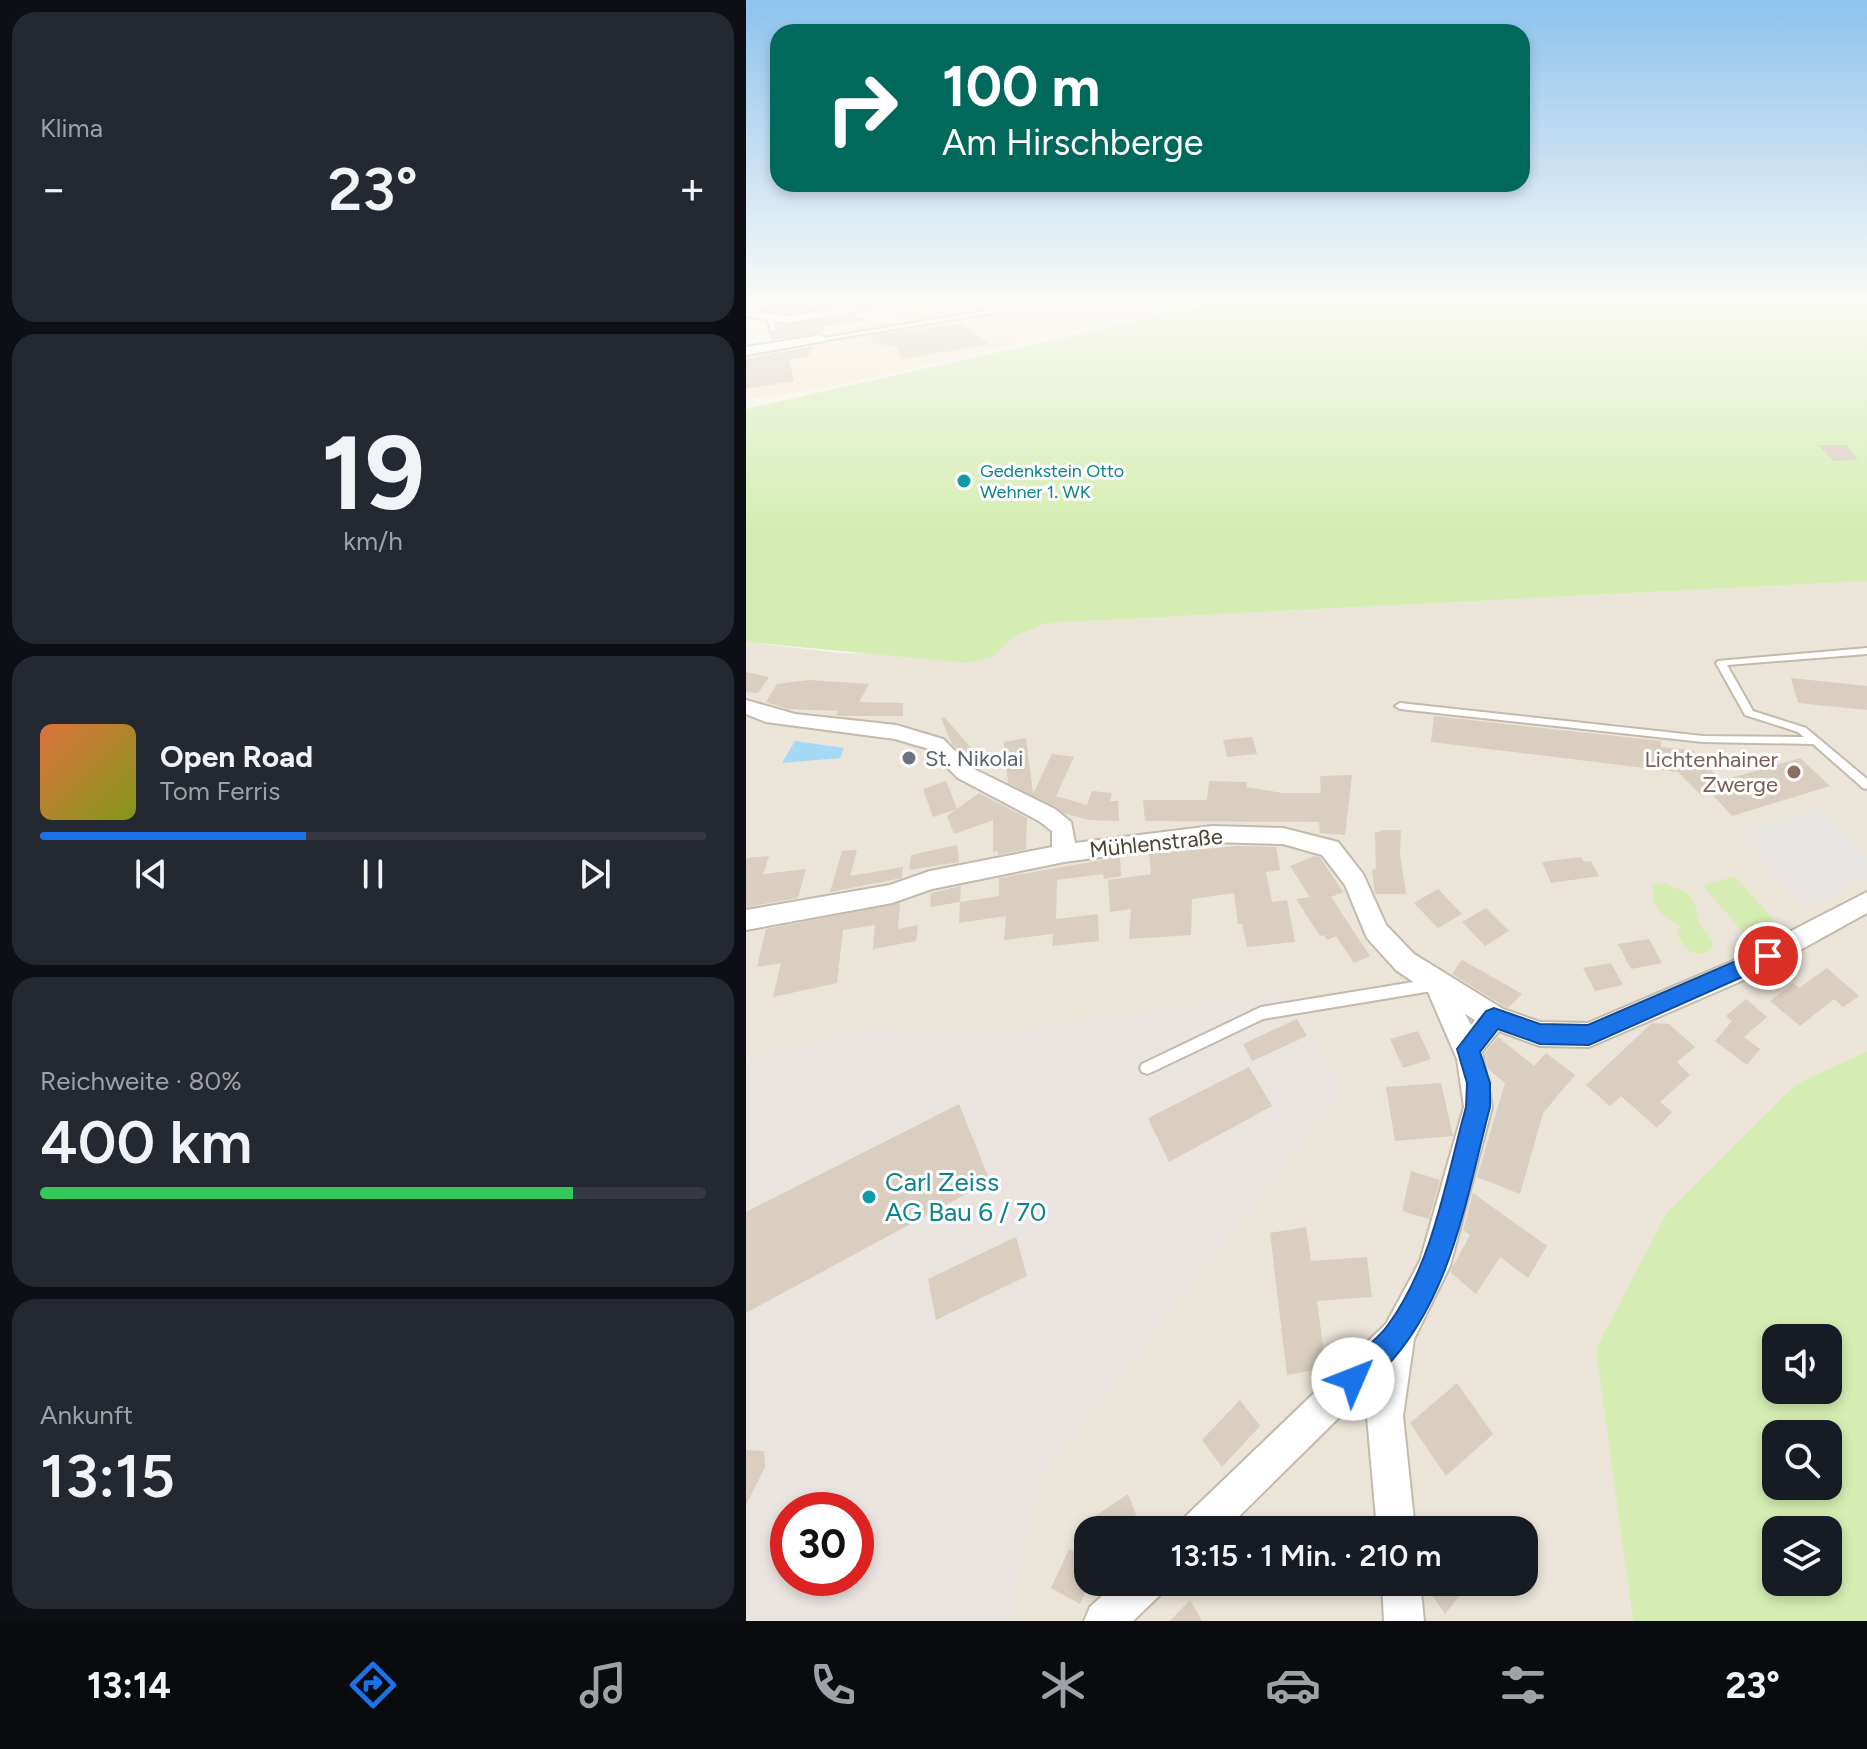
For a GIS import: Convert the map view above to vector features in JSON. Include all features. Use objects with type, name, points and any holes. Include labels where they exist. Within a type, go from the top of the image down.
[{"type":"street","points":[[746,706],[766,715],[795,721],[896,732],[936,744],[965,773],[1047,815],[1063,828],[1064,853]]},
{"type":"street","name":"Mühlenstraße","points":[[746,920],[892,894],[930,880],[1064,853],[1212,834],[1283,836],[1330,848],[1355,881],[1376,931],[1405,962],[1437,984],[1494,1017],[1540,1034],[1589,1035],[1744,968],[1867,902]]},
{"type":"street","points":[[1395,1516],[1385,1416],[1398,1336],[1434,1266],[1478,1107],[1479,1083],[1468,1049],[1437,984]]},
{"type":"street","points":[[1468,1049],[1494,1017]]},
{"type":"street","points":[[1212,1516],[1398,1336]]},
{"type":"street","points":[[1402,1596],[1404,1621]]},
{"type":"lane","points":[[1867,651],[1721,663],[1749,713],[1802,730],[1867,785]]},
{"type":"lane","points":[[1400,706],[1703,739],[1816,741]]},
{"type":"lane","points":[[1147,1068],[1261,1013],[1437,984]]},
{"type":"shaded area","points":[[746,378],[869,378],[815,390],[746,399]]},
{"type":"shaded area","points":[[1867,581],[1867,1051],[1796,1084],[1667,1214],[1597,1349],[1633,1621],[1008,1621],[1041,1476],[1344,1089],[972,1035],[869,1027],[746,1058],[746,642],[839,653],[994,656],[1013,637],[1047,623]]},
{"type":"shaded area","points":[[1818,808],[1867,857],[1867,878],[1842,886],[1846,892],[1804,906],[1738,832]]},
{"type":"shaded area","points":[[1290,992],[1344,1089],[1042,1476],[1008,1621],[746,1621],[746,1058],[869,1027],[972,1035]]},
{"type":"green space","points":[[885,378],[1867,378],[1867,581],[1047,623],[1013,637],[994,656],[968,663],[746,642],[746,409]]},
{"type":"green space","points":[[1734,876],[1775,921],[1743,932],[1703,886]]},
{"type":"green space","points":[[1664,883],[1688,893],[1696,907],[1699,923],[1712,940],[1712,949],[1695,953],[1682,943],[1677,932],[1681,926],[1663,915],[1653,899],[1653,884]]},
{"type":"green space","points":[[1867,1051],[1867,1621],[1633,1621],[1596,1349],[1666,1214],[1796,1084]]},
{"type":"water","points":[[795,741],[844,748],[840,758],[782,763]]},
{"type":"building","points":[[746,378],[793,378],[794,381],[746,389]]},
{"type":"building","points":[[1818,445],[1846,445],[1858,460],[1833,461]]},
{"type":"building","points":[[746,672],[769,677],[758,693],[746,692]]},
{"type":"building","points":[[1791,678],[1867,686],[1867,710],[1798,703]]},
{"type":"building","points":[[809,680],[869,684],[859,702],[903,703],[903,716],[841,716],[836,715],[838,711],[787,709],[766,702],[777,684]]},
{"type":"building","points":[[1434,716],[1661,741],[1661,747],[1692,750],[1721,781],[1800,758],[1830,786],[1732,816],[1710,792],[1701,795],[1678,772],[1431,742]]},
{"type":"building","points":[[944,717],[985,764],[972,764],[952,744],[941,718]]},
{"type":"building","points":[[1252,737],[1257,754],[1227,757],[1223,740]]},
{"type":"building","points":[[1026,738],[1033,794],[1052,754],[1074,757],[1056,796],[1087,805],[1092,791],[1112,793],[1110,801],[1118,801],[1119,821],[1089,820],[1066,814],[1008,783],[1004,742]]},
{"type":"building","points":[[1352,775],[1345,835],[1320,833],[1319,822],[1145,821],[1143,800],[1207,800],[1209,781],[1247,782],[1246,787],[1283,793],[1321,793],[1320,776]]},
{"type":"building","points":[[946,781],[957,809],[933,817],[923,789]]},
{"type":"building","points":[[979,793],[1027,818],[1026,849],[998,855],[998,851],[993,852],[993,820],[954,834],[947,816]]},
{"type":"building","points":[[1401,830],[1400,854],[1406,894],[1375,894],[1372,870],[1376,869],[1375,833]]},
{"type":"building","points":[[957,845],[959,862],[909,870],[911,855]]},
{"type":"building","points":[[1237,846],[1276,847],[1280,870],[1266,872],[1272,902],[1287,900],[1295,942],[1247,947],[1242,924],[1238,924],[1234,893],[1192,899],[1191,935],[1129,939],[1131,909],[1110,912],[1108,880],[1151,874],[1149,854]]},
{"type":"building","points":[[857,850],[850,876],[903,867],[902,878],[830,892],[842,851]]},
{"type":"building","points":[[769,856],[763,874],[806,869],[798,898],[746,907],[746,858]]},
{"type":"building","points":[[1120,857],[1121,876],[1104,879],[1103,874],[1057,880],[1056,919],[1098,914],[1099,941],[1052,946],[1053,934],[1004,940],[1006,916],[959,923],[960,902],[999,896],[999,878]]},
{"type":"building","points":[[1320,857],[1343,892],[1331,897],[1370,956],[1354,963],[1336,936],[1327,940],[1324,935],[1320,936],[1296,899],[1310,897],[1290,866]]},
{"type":"building","points":[[1581,857],[1584,862],[1591,861],[1599,876],[1551,883],[1542,862]]},
{"type":"building","points":[[961,886],[960,902],[930,907],[931,893]]},
{"type":"building","points":[[1438,889],[1462,914],[1438,928],[1414,903]]},
{"type":"building","points":[[900,903],[898,929],[918,925],[916,941],[873,949],[875,925],[843,930],[837,983],[773,997],[781,963],[757,967],[766,929]]},
{"type":"building","points":[[1486,908],[1509,931],[1485,946],[1462,922]]},
{"type":"building","points":[[1649,939],[1662,963],[1631,969],[1618,944]]},
{"type":"building","points":[[1462,960],[1522,994],[1508,1008],[1504,1006],[1452,974]]},
{"type":"building","points":[[1611,963],[1623,985],[1595,991],[1583,968]]},
{"type":"building","points":[[1827,968],[1859,996],[1843,1007],[1834,999],[1800,1026],[1770,1001],[1793,983],[1799,988]]},
{"type":"building","points":[[1746,999],[1767,1017],[1744,1037],[1760,1049],[1747,1065],[1715,1041],[1732,1021],[1726,1016]]},
{"type":"building","points":[[1297,1019],[1307,1036],[1252,1061],[1243,1044]]},
{"type":"building","points":[[1652,1023],[1669,1024],[1695,1047],[1677,1062],[1690,1075],[1660,1102],[1672,1112],[1657,1128],[1621,1096],[1610,1106],[1586,1085]]},
{"type":"building","points":[[1418,1031],[1431,1059],[1403,1068],[1390,1039]]},
{"type":"building","points":[[1498,1037],[1534,1066],[1546,1053],[1575,1075],[1543,1113],[1520,1194],[1477,1177],[1505,1083],[1488,1069],[1485,1053]]},
{"type":"building","points":[[1249,1067],[1272,1106],[1169,1162],[1148,1118]]},
{"type":"building","points":[[1441,1083],[1453,1136],[1395,1141],[1386,1087]]},
{"type":"building","name":"Carl Zeiss AG Bau 6 / 70","points":[[959,1104],[990,1181],[746,1313],[746,1212]]},
{"type":"building","points":[[1411,1171],[1440,1180],[1429,1219],[1402,1211]]},
{"type":"building","points":[[1473,1193],[1547,1246],[1528,1278],[1500,1257],[1476,1294],[1450,1272],[1470,1235],[1463,1230]]},
{"type":"building","points":[[1306,1227],[1311,1261],[1367,1257],[1372,1297],[1317,1301],[1326,1368],[1287,1375],[1270,1233]]},
{"type":"building","points":[[1016,1237],[1027,1276],[936,1320],[928,1279]]},
{"type":"building","points":[[1457,1383],[1493,1434],[1446,1476],[1410,1423]]},
{"type":"building","points":[[1240,1400],[1260,1426],[1222,1467],[1202,1440]]},
{"type":"building","points":[[746,1450],[764,1451],[765,1467],[746,1505]]},
{"type":"building","points":[[1128,1494],[1137,1516],[1095,1516]]},
{"type":"building","points":[[1069,1549],[1074,1552],[1074,1596],[1084,1596],[1080,1604],[1051,1588]]},
{"type":"building","points":[[1433,1596],[1459,1596],[1445,1614]]},
{"type":"building","points":[[1190,1600],[1202,1621],[1170,1621]]},
{"type":"place","name":"Gedenkstein Otto Wehner 1. WK","points":[[964,481]]},
{"type":"place","name":"St. Nikolai","points":[[909,758]]},
{"type":"place","name":"Lichtenhainer Zwerge","points":[[1794,772]]},
{"type":"place","name":"Carl Zeiss AG Bau 6 / 70","points":[[869,1197]]},
{"type":"route","points":[[1353,1379],[1398,1336],[1434,1266],[1478,1107],[1479,1083],[1468,1049],[1494,1017],[1540,1034],[1589,1035],[1768,956]]}]
